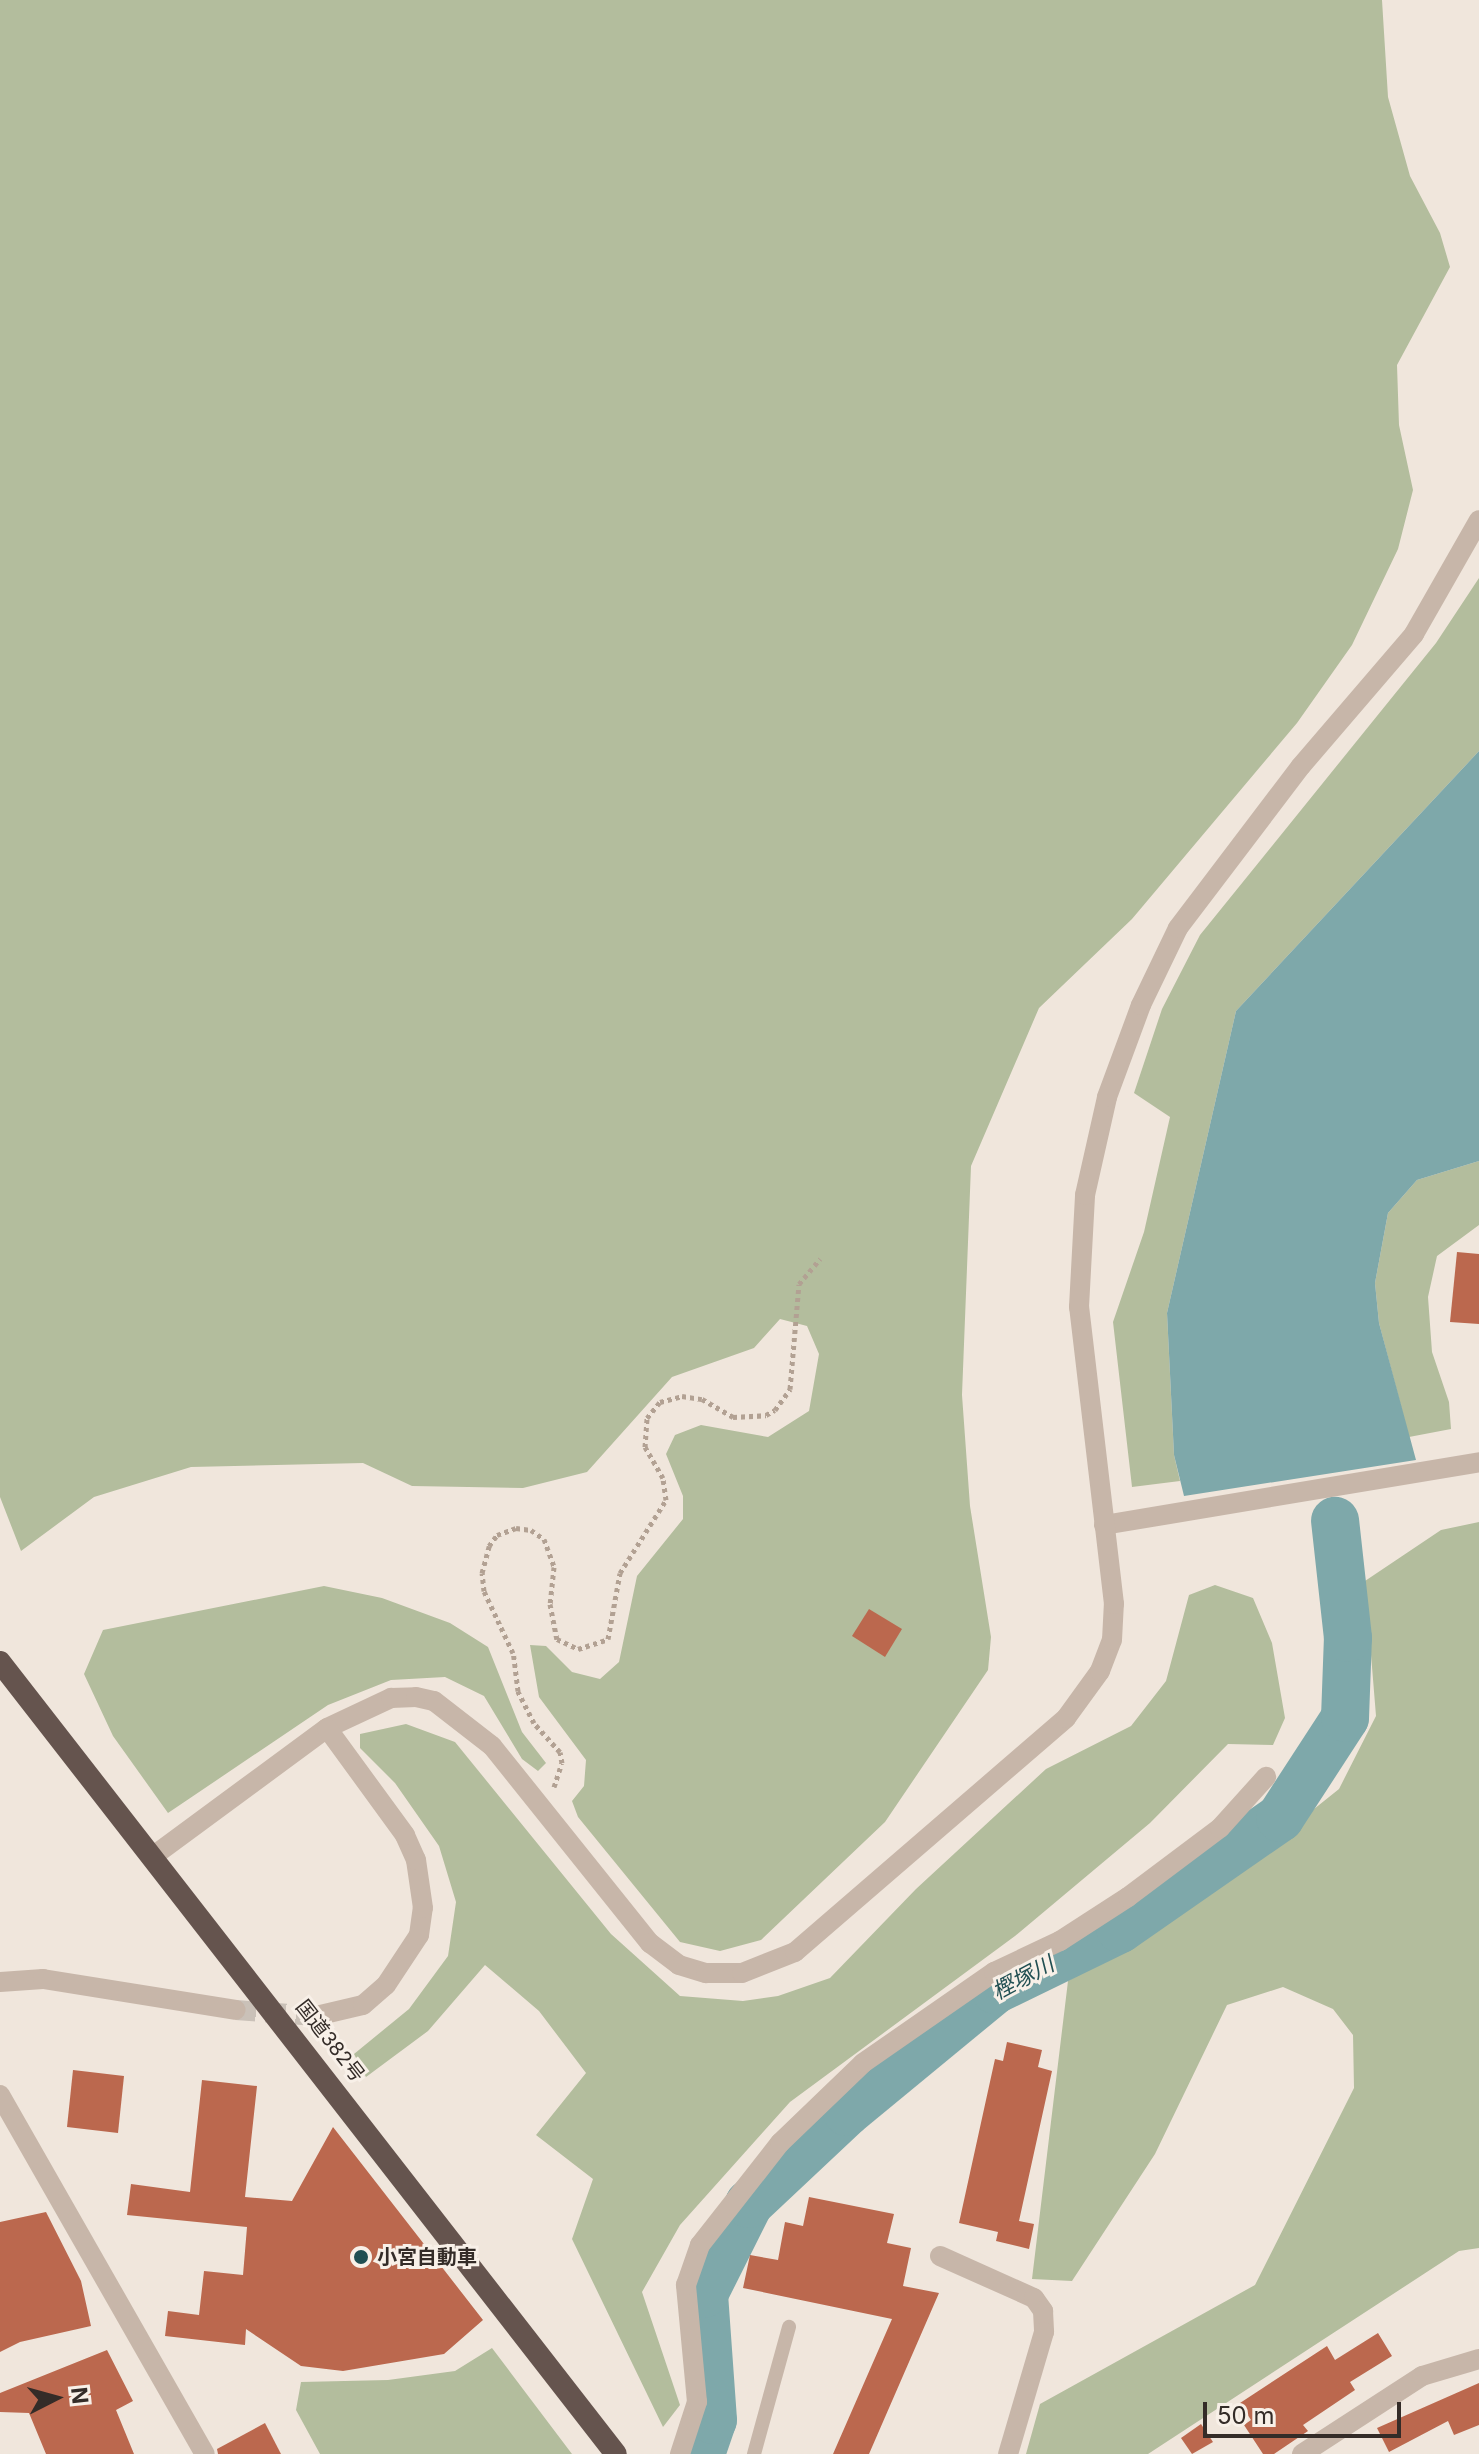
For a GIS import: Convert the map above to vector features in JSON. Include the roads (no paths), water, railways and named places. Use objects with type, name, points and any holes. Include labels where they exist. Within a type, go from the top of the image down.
[{"type":"highway","name":"国道382号","points":[[0,1662],[616,2454]]},
{"type":"street","points":[[152,1857],[327,1728],[391,1698],[434,1701],[492,1746],[625,1917],[679,1965],[706,1973],[762,1969],[795,1952],[1066,1718],[1083,1697],[1112,1640],[1114,1604],[1079,1307],[1085,1195],[1107,1097],[1141,1005],[1178,928],[1301,766],[1414,634],[1479,520]]},
{"type":"street","points":[[1104,1525],[1479,1462]]},
{"type":"street","points":[[316,2016],[363,2005],[386,1985],[419,1935],[423,1908],[416,1860],[405,1835],[327,1728]]},
{"type":"street","points":[[680,2454],[697,2402],[686,2285],[700,2245],[780,2143],[863,2063],[994,1972],[1060,1941],[1128,1897],[1220,1828],[1266,1777]]},
{"type":"street","points":[[0,1982],[43,1979],[236,2010]]},
{"type":"street","points":[[0,2095],[205,2454]]},
{"type":"street","points":[[940,2256],[1034,2298],[1043,2311],[1044,2332],[1008,2454]]},
{"type":"street","points":[[1302,2454],[1422,2376],[1479,2359]]},
{"type":"lane","points":[[754,2454],[789,2327]]},
{"type":"water","points":[[1479,751],[1479,1161],[1417,1180],[1388,1213],[1375,1283],[1379,1323],[1416,1460],[1184,1496],[1174,1455],[1167,1313],[1236,1011]]},
{"type":"waterway","name":"樫塚川","points":[[701,2454],[713,2420],[704,2294],[749,2204],[847,2112],[995,1990],[1120,1929],[1280,1818],[1345,1718],[1348,1638],[1335,1521]]},
{"type":"tunnel","points":[[236,2010],[316,2016]]},
{"type":"place","name":"小宮自動車","points":[[361,2257]]}]
